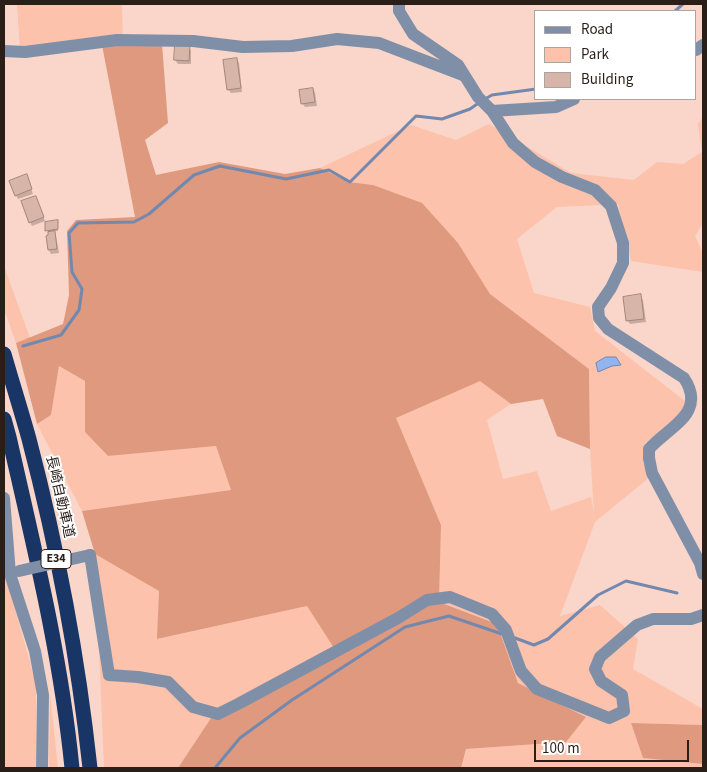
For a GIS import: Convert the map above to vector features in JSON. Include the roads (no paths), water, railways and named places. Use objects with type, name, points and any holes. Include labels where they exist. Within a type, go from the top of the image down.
[{"type":"highway","name":"長崎自動車道","points":[[4,354],[28,438],[53,540],[82,705],[90,768]]},
{"type":"highway","name":"E34","points":[[4,419],[12,446],[46,599],[68,726],[72,768]]},
{"type":"street","points":[[399,4],[400,11],[413,34],[458,65],[478,97],[513,143],[535,162],[562,177],[595,190],[611,206],[622,243],[623,263],[611,288],[598,307],[599,318],[608,329],[684,378],[691,388],[693,401],[687,416],[660,437],[649,449],[649,458],[652,473],[700,563],[703,574]]},
{"type":"street","points":[[4,51],[25,52],[117,40],[193,41],[243,47],[292,46],[337,39],[379,43],[465,76]]},
{"type":"street","points":[[489,109],[556,106],[571,100]]},
{"type":"street","points":[[4,498],[15,572],[35,651],[43,695],[42,768]]},
{"type":"street","points":[[15,572],[90,555],[109,675],[168,682],[193,707],[218,714],[381,627],[427,600],[450,597],[492,614],[506,630],[521,671],[537,689],[609,718],[624,711],[622,695],[601,681],[595,669],[600,656],[638,625],[653,619],[691,619],[703,615]]},
{"type":"water","points":[[606,357],[616,357],[621,365],[612,366],[598,372],[596,363]]},
{"type":"waterway","points":[[676,10],[683,4]]},
{"type":"waterway","points":[[485,99],[492,95],[534,89]]},
{"type":"waterway","points":[[23,346],[61,335],[79,310],[82,289],[72,272],[69,233],[78,223],[134,222],[149,214],[194,175],[220,166],[286,179],[329,170],[350,182],[416,116],[442,119],[470,109],[480,102]]},
{"type":"waterway","points":[[515,638],[534,645],[548,639],[598,595],[626,581],[677,593]]},
{"type":"waterway","points":[[215,768],[240,738],[292,700],[405,627],[449,616],[502,634]]}]
